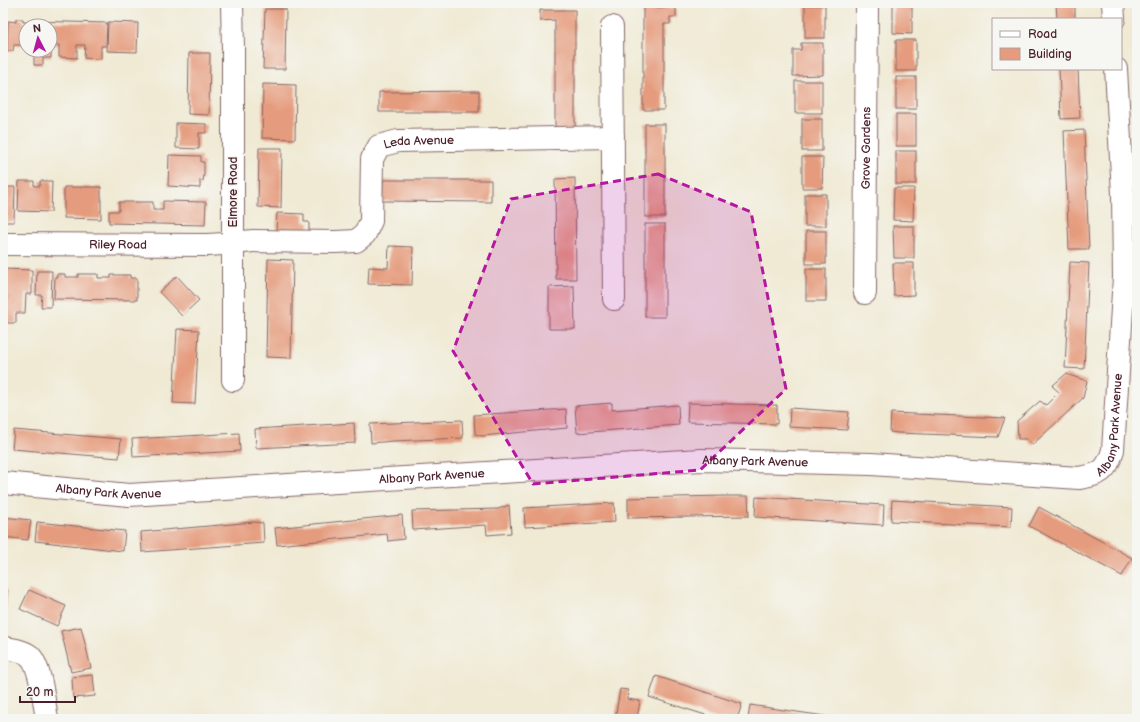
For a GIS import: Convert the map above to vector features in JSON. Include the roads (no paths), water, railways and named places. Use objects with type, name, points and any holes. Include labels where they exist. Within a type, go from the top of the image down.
[{"type":"street","name":"Elmore Road","points":[[232,3],[233,380]]},
{"type":"street","name":"Grove Gardens","points":[[865,293],[866,3]]},
{"type":"street","points":[[1113,3],[1114,18]]},
{"type":"street","points":[[612,27],[614,299]]},
{"type":"street","name":"Albany Park Avenue","points":[[3,483],[129,495],[702,460],[871,464],[1079,478],[1090,476],[1100,472],[1109,462],[1113,450],[1114,436],[1124,277],[1123,194],[1116,70]]},
{"type":"street","name":"Leda Avenue","points":[[233,243],[253,241],[356,241],[365,234],[371,221],[372,159],[379,146],[398,141],[612,137]]},
{"type":"street","name":"Riley Road","points":[[3,244],[207,245],[233,243]]},
{"type":"street","points":[[3,648],[12,649],[30,656],[40,674],[47,719]]}]
